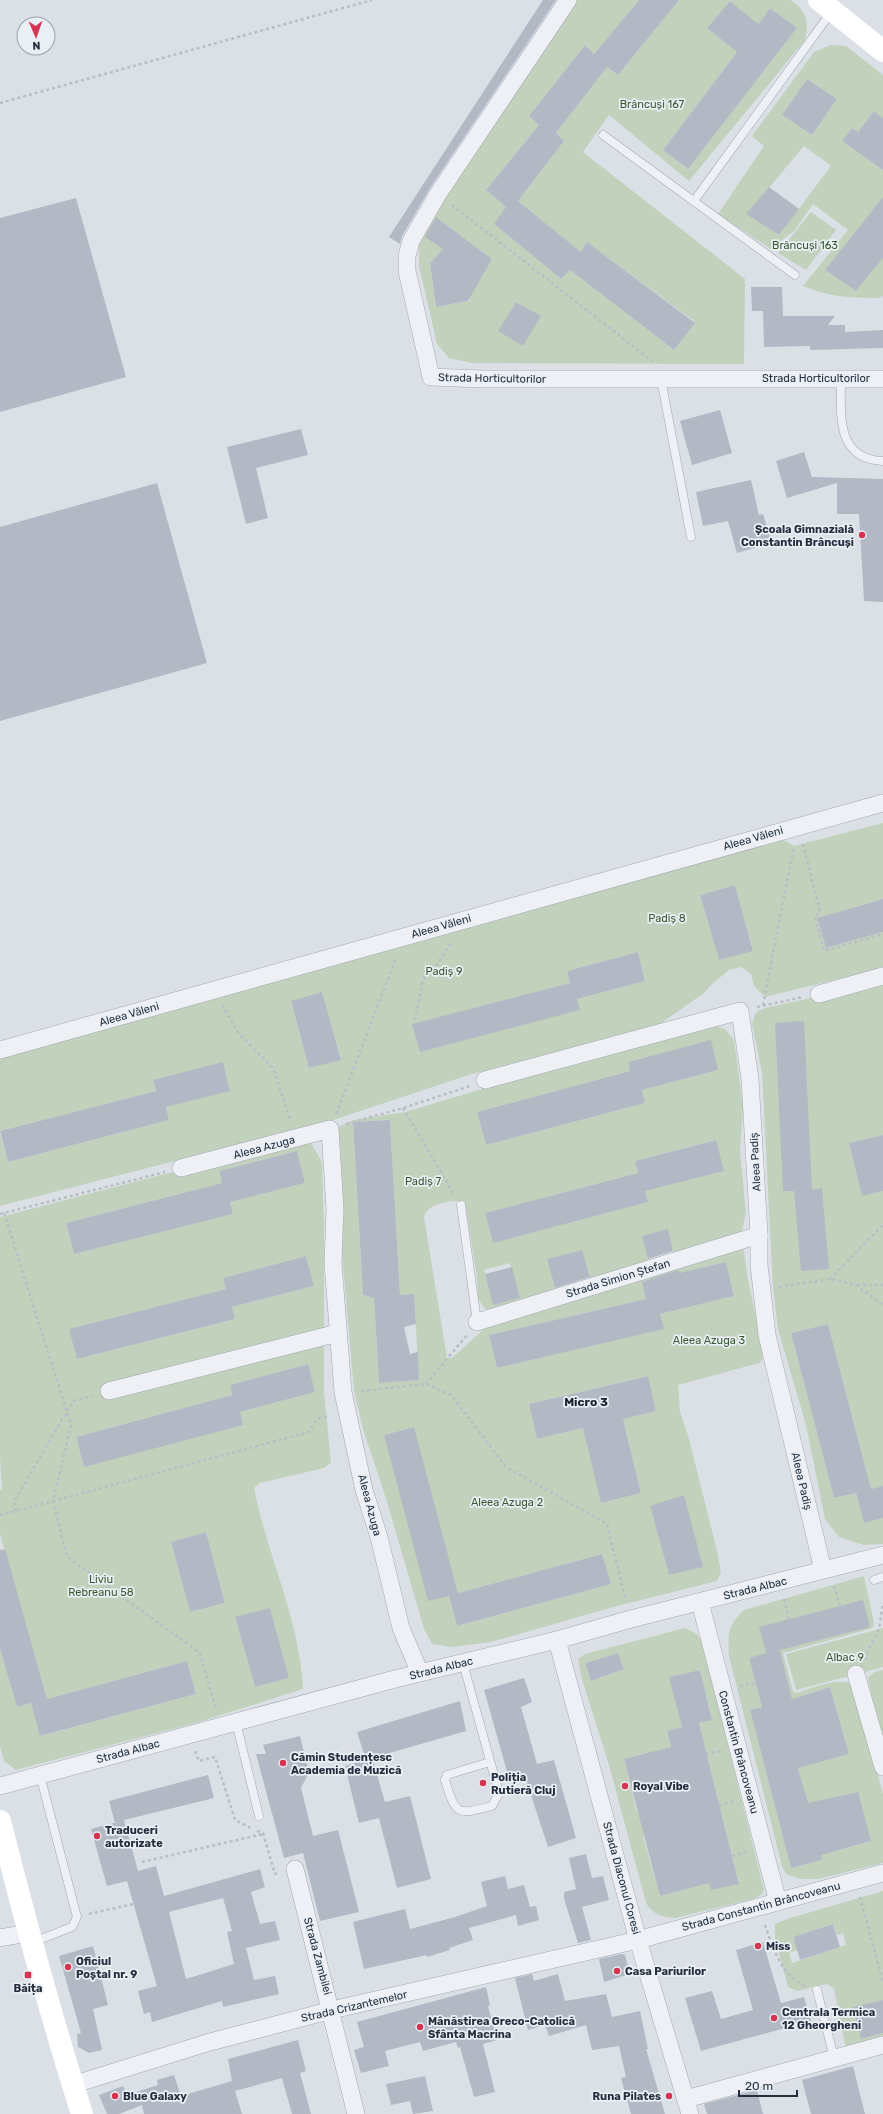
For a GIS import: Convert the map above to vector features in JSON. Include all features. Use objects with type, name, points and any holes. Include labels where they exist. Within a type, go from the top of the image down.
[{"type":"street","name":"Strada Horticultorilor","points":[[568,0],[438,194],[410,241],[407,256],[407,271],[431,377],[883,379]]},
{"type":"street","points":[[826,5],[883,51]]},
{"type":"street","name":"Aleea Văleni","points":[[0,1050],[883,803]]},
{"type":"street","points":[[819,994],[883,976]]},
{"type":"street","points":[[485,1080],[740,1011]]},
{"type":"street","name":"Aleea Padiș","points":[[740,1011],[750,1079],[759,1235],[759,1265],[767,1335],[823,1570]]},
{"type":"street","name":"Aleea Azuga","points":[[181,1168],[330,1129],[335,1209],[333,1263],[343,1392],[364,1490],[379,1537],[401,1628],[420,1673]]},
{"type":"street","name":"Strada Simion Ștefan","points":[[477,1322],[759,1235]]},
{"type":"street","points":[[110,1390],[338,1333]]},
{"type":"street","name":"Strada Albac","points":[[0,1786],[420,1673],[557,1640],[631,1619],[883,1555]]},
{"type":"street","name":"Constantin Brâncoveanu","points":[[700,1602],[778,1902]]},
{"type":"street","name":"Strada Diaconul Coresi","points":[[557,1640],[638,1940],[688,2107]]},
{"type":"street","points":[[856,1674],[883,1767]]},
{"type":"street","points":[[0,1822],[3,1847],[72,2085],[82,2114]]},
{"type":"street","name":"Strada Zambilei","points":[[295,1869],[332,2010],[356,2114]]},
{"type":"street","name":"Strada Constantin Brâncoveanu","points":[[638,1940],[883,1873]]},
{"type":"street","points":[[0,1938],[30,1938]]},
{"type":"street","name":"Strada Crizantemelor","points":[[72,2085],[210,2042],[332,2010],[638,1940]]},
{"type":"street","points":[[688,2107],[834,2058],[883,2045]]},
{"type":"lane","points":[[694,201],[826,5]]},
{"type":"lane","points":[[603,135],[795,275]]},
{"type":"lane","points":[[668,378],[691,537]]},
{"type":"lane","points":[[841,378],[841,422],[848,444],[857,454],[870,460],[883,461]]},
{"type":"lane","points":[[461,1205],[477,1322]]},
{"type":"lane","points":[[874,1580],[883,1577]]},
{"type":"lane","points":[[463,1663],[499,1793],[492,1806],[466,1813],[458,1810],[451,1802],[445,1780],[447,1774],[490,1762]]},
{"type":"lane","points":[[228,1724],[259,1816]]},
{"type":"lane","points":[[30,1938],[72,1927],[77,1917],[40,1775]]},
{"type":"lane","points":[[817,1990],[834,2058]]},
{"type":"path","points":[[0,103],[372,0]]},
{"type":"path","points":[[438,194],[668,378]]},
{"type":"path","points":[[798,826],[820,912],[815,917],[824,951],[883,934]]},
{"type":"path","points":[[763,1005],[798,826]]},
{"type":"path","points":[[415,1020],[423,979],[434,969],[454,937],[451,924]]},
{"type":"path","points":[[330,1129],[404,936]]},
{"type":"path","points":[[215,990],[239,1034],[273,1068],[290,1119],[296,1121]]},
{"type":"path","points":[[740,1011],[819,994]]},
{"type":"path","points":[[330,1129],[403,1108],[485,1080]]},
{"type":"path","points":[[403,1108],[461,1205]]},
{"type":"path","points":[[0,1214],[181,1168]]},
{"type":"path","points":[[4,1213],[71,1425],[54,1501],[67,1558],[200,1653],[228,1724]]},
{"type":"path","points":[[830,1279],[883,1225]]},
{"type":"path","points":[[762,1290],[830,1279],[856,1285],[883,1285]]},
{"type":"path","points":[[856,1285],[883,1305]]},
{"type":"path","points":[[426,1384],[477,1322]]},
{"type":"path","points":[[343,1392],[372,1391],[426,1384],[451,1395],[506,1467],[607,1524],[631,1619]]},
{"type":"path","points":[[16,1511],[14,1502],[74,1401],[110,1390]]},
{"type":"path","points":[[0,1515],[308,1432],[317,1419],[348,1411]]},
{"type":"path","points":[[856,1674],[879,1629],[883,1604]]},
{"type":"path","points":[[189,1735],[199,1761],[215,1757],[235,1820],[264,1834]]},
{"type":"path","points":[[259,1816],[275,1874],[295,1869]]},
{"type":"path","points":[[142,1862],[264,1834]]},
{"type":"path","points":[[856,1880],[883,1982]]},
{"type":"path","points":[[77,1917],[133,1904]]},
{"type":"path","points":[[759,1907],[776,1958],[795,1982],[817,1990]]},
{"type":"green space","name":"Brâncuși 167","points":[[578,0],[639,0],[594,54],[585,45],[529,116],[539,125],[486,190],[506,207],[495,225],[561,279],[570,270],[674,350],[695,322],[588,243],[581,252],[518,201],[564,141],[556,133],[607,67],[618,75],[679,0],[791,0],[804,13],[807,22],[805,40],[689,181],[609,115],[583,152],[745,279],[744,364],[472,363],[449,358],[437,344],[419,266],[419,243],[443,201]],"holes":[[[730,1],[742,11],[740,25],[726,43],[707,28]],[[770,8],[797,28],[688,169],[663,150]],[[444,223],[492,259],[479,281],[465,270],[470,301],[436,307],[430,263],[443,249],[432,241]],[[516,302],[540,316],[499,331]]]},
{"type":"green space","points":[[831,45],[846,46],[883,75],[883,118],[874,111],[858,132],[852,128],[842,141],[883,170],[883,202],[880,201],[825,270],[856,291],[883,258],[883,296],[879,298],[840,296],[822,293],[803,286],[848,230],[813,204],[795,230],[771,249],[718,214],[764,146],[752,136],[814,52]],"holes":[[[807,79],[837,99],[812,135],[782,115]],[[804,146],[831,166],[779,235],[747,214]]]},
{"type":"green space","name":"Brâncuși 163","points":[[811,212],[836,230],[806,270],[778,253]]},
{"type":"green space","points":[[883,823],[883,899],[817,918],[826,948],[883,932],[883,968],[765,997],[754,986],[751,974],[741,967],[729,970],[704,993],[657,1026],[472,1074],[333,1120],[0,1206],[0,1133],[8,1162],[169,1120],[166,1107],[230,1090],[223,1063],[153,1081],[156,1091],[0,1131],[0,1055],[773,838],[786,841],[794,846]],"holes":[[[735,885],[753,950],[719,960],[700,895]],[[638,952],[645,981],[577,999],[413,1024],[570,983],[567,971]],[[322,993],[341,1059],[309,1068],[291,1002]]]},
{"type":"green space","points":[[883,982],[883,1135],[849,1143],[862,1195],[883,1191],[883,1486],[871,1489],[828,1324],[791,1333],[834,1498],[856,1493],[864,1523],[883,1518],[883,1544],[864,1545],[839,1537],[825,1519],[806,1425],[778,1329],[773,1288],[762,1072],[752,1024],[756,1012],[765,1008]]},
{"type":"green space","points":[[712,1025],[725,1029],[734,1040],[743,1107],[740,1151],[746,1213],[742,1231],[733,1237],[500,1309],[485,1309],[478,1298],[477,1277],[465,1202],[454,1201],[435,1205],[426,1212],[424,1217],[447,1358],[452,1358],[484,1329],[506,1319],[735,1249],[744,1250],[747,1275],[763,1351],[762,1360],[759,1363],[678,1385],[680,1411],[689,1439],[721,1572],[717,1581],[617,1606],[491,1642],[453,1647],[432,1644],[424,1629],[388,1505],[363,1429],[354,1391],[334,1161],[335,1128],[354,1120],[405,1112],[589,1057]],"holes":[[[710,1041],[718,1070],[642,1090],[645,1103],[486,1145],[477,1112],[630,1071],[628,1062]],[[390,1120],[400,1295],[414,1294],[419,1380],[379,1383],[374,1298],[363,1295],[353,1122]],[[715,1140],[723,1171],[645,1191],[648,1202],[493,1242],[485,1213],[638,1173],[635,1161]],[[668,1230],[674,1253],[648,1260],[643,1236]],[[582,1250],[590,1278],[555,1289],[548,1259]],[[726,1262],[734,1296],[660,1314],[663,1329],[497,1368],[489,1335],[646,1299],[642,1282]],[[510,1263],[519,1298],[493,1304],[484,1270]],[[647,1376],[656,1411],[537,1439],[529,1404]],[[624,1422],[641,1493],[601,1503],[584,1431]],[[413,1427],[458,1593],[602,1554],[610,1584],[457,1626],[449,1596],[384,1435]],[[684,1496],[702,1567],[669,1575],[650,1506]]]},
{"type":"green space","name":"Liviu Rebreanu 58","points":[[295,1140],[309,1140],[322,1162],[324,1225],[324,1392],[331,1463],[324,1468],[260,1483],[254,1488],[267,1538],[290,1613],[301,1663],[303,1689],[199,1722],[16,1770],[4,1761],[0,1746],[0,1649],[17,1707],[31,1703],[41,1736],[196,1694],[187,1661],[47,1699],[0,1534],[0,1490],[2,1490],[0,1456],[0,1217]],"holes":[[[297,1151],[305,1183],[230,1202],[233,1214],[74,1254],[66,1223],[222,1183],[219,1171]],[[306,1256],[314,1286],[232,1307],[235,1319],[77,1359],[70,1329],[226,1289],[223,1278]],[[307,1364],[315,1392],[240,1412],[84,1467],[76,1437],[232,1395],[230,1385]],[[206,1532],[225,1603],[190,1612],[171,1542]],[[270,1608],[289,1678],[255,1687],[235,1618]]]},
{"type":"green space","points":[[864,1576],[874,1623],[873,1628],[783,1653],[793,1691],[797,1693],[833,1682],[854,1685],[883,1794],[883,1863],[818,1879],[800,1879],[786,1874],[782,1866],[729,1656],[730,1631],[734,1621],[744,1610]],"holes":[[[780,1650],[792,1699],[781,1702],[822,1860],[791,1868],[750,1710],[762,1707],[749,1658]],[[830,1687],[849,1754],[810,1764],[804,1695]],[[857,1792],[871,1841],[843,1849],[829,1799]]]},
{"type":"green space","points":[[685,1628],[697,1634],[703,1645],[764,1890],[761,1895],[753,1899],[675,1918],[658,1915],[646,1903],[609,1765],[581,1676],[578,1659],[585,1654]],"holes":[[[618,1653],[624,1669],[591,1681],[585,1663]],[[700,1670],[712,1719],[699,1723],[739,1883],[711,1890],[667,1731],[682,1727],[670,1677]],[[647,1753],[661,1806],[637,1812],[624,1759]],[[676,1827],[685,1889],[660,1896],[643,1836]]]},
{"type":"green space","name":"Albac 9","points":[[883,1628],[883,1667],[796,1690],[786,1654]]},
{"type":"green space","points":[[883,1670],[883,1736],[868,1677],[875,1672]]},
{"type":"green space","points":[[883,1891],[883,2000],[854,2007],[861,2039],[883,2033],[883,2040],[850,2049],[845,2044],[834,1989],[827,1984],[797,1991],[788,1987],[775,1938],[775,1924],[787,1919]],"holes":[[[833,1924],[837,1935],[843,1933],[846,1945],[792,1963],[789,1953],[797,1950],[793,1937]]]},
{"type":"building","points":[[543,0],[556,0],[430,188],[402,236],[400,244],[389,237]]},
{"type":"building","points":[[639,0],[679,0],[618,75],[607,67],[556,133],[564,141],[518,201],[581,252],[587,242],[695,323],[674,350],[570,270],[561,279],[494,224],[506,207],[486,190],[539,125],[529,116],[585,45],[594,54]]},
{"type":"building","points":[[730,1],[758,24],[770,8],[797,28],[688,169],[663,150],[737,52],[707,28]]},
{"type":"building","points":[[807,79],[837,99],[812,135],[782,115]]},
{"type":"building","points":[[874,111],[883,118],[883,170],[842,141],[852,128],[858,132]]},
{"type":"building","points":[[769,187],[799,209],[779,235],[746,214]]},
{"type":"building","points":[[883,197],[883,258],[856,291],[825,270]]},
{"type":"building","points":[[76,198],[126,377],[0,412],[0,218]]},
{"type":"building","points":[[436,217],[492,259],[468,301],[436,307],[430,263],[443,249],[425,237]]},
{"type":"building","points":[[751,287],[782,287],[783,316],[835,316],[828,325],[845,325],[845,332],[883,330],[883,348],[810,350],[810,346],[764,347],[763,311],[752,311]]},
{"type":"building","points":[[516,302],[541,316],[523,346],[498,331]]},
{"type":"building","points":[[720,410],[732,453],[692,465],[680,421]]},
{"type":"building","points":[[301,429],[308,455],[256,468],[268,518],[246,524],[227,447]]},
{"type":"building","points":[[804,452],[812,477],[883,479],[883,602],[864,601],[859,514],[837,514],[837,483],[787,498],[776,461]]},
{"type":"building","points":[[751,480],[759,515],[763,514],[772,543],[737,553],[728,521],[703,526],[696,492]]},
{"type":"building","points":[[157,483],[207,663],[0,721],[0,527]]},
{"type":"building","points":[[735,885],[753,951],[719,960],[700,895]]},
{"type":"building","points":[[883,899],[883,932],[826,948],[817,918]]},
{"type":"building","points":[[638,952],[645,981],[577,999],[580,1010],[420,1052],[412,1024],[570,983],[567,971]]},
{"type":"building","points":[[322,992],[341,1060],[309,1068],[291,1001]]},
{"type":"building","points":[[804,1021],[812,1190],[822,1188],[829,1269],[801,1271],[794,1191],[783,1191],[775,1023]]},
{"type":"building","points":[[711,1040],[718,1070],[642,1090],[645,1103],[486,1145],[477,1112],[630,1071],[628,1062]]},
{"type":"building","points":[[223,1062],[230,1091],[166,1107],[169,1120],[8,1162],[0,1131],[156,1091],[153,1080]]},
{"type":"building","points":[[390,1120],[400,1295],[414,1294],[416,1324],[404,1327],[410,1354],[418,1352],[419,1380],[379,1383],[374,1298],[363,1295],[353,1122]]},
{"type":"building","points":[[883,1135],[883,1191],[862,1196],[849,1143]]},
{"type":"building","points":[[716,1140],[724,1171],[645,1191],[648,1202],[493,1243],[485,1213],[638,1173],[635,1161]]},
{"type":"building","points":[[297,1151],[305,1183],[230,1202],[233,1214],[74,1254],[66,1223],[222,1183],[219,1171]]},
{"type":"building","points":[[668,1229],[673,1251],[648,1259],[642,1236]]},
{"type":"building","points":[[582,1250],[590,1277],[555,1288],[547,1259]]},
{"type":"building","points":[[306,1256],[314,1286],[232,1307],[235,1319],[77,1359],[69,1329],[226,1289],[223,1278]]},
{"type":"building","points":[[726,1262],[734,1296],[660,1314],[664,1329],[497,1368],[489,1335],[646,1299],[642,1282],[678,1270],[679,1273]]},
{"type":"building","points":[[512,1267],[520,1298],[493,1305],[485,1274]]},
{"type":"building","points":[[828,1324],[871,1489],[883,1486],[883,1518],[864,1523],[856,1493],[834,1498],[791,1333]]},
{"type":"building","points":[[308,1364],[315,1392],[240,1412],[243,1425],[84,1467],[76,1437],[232,1395],[230,1385]]},
{"type":"building","points":[[648,1376],[656,1411],[623,1419],[641,1493],[601,1503],[583,1428],[537,1439],[529,1404]]},
{"type":"building","points":[[414,1427],[458,1593],[602,1554],[611,1584],[457,1626],[449,1596],[428,1601],[384,1435]]},
{"type":"building","points":[[684,1495],[703,1567],[669,1575],[650,1506]]},
{"type":"building","points":[[206,1532],[225,1603],[190,1612],[171,1542]]},
{"type":"building","points":[[5,1549],[47,1699],[187,1661],[196,1694],[40,1736],[31,1703],[17,1707],[0,1649],[0,1550]]},
{"type":"building","points":[[863,1600],[870,1627],[780,1650],[792,1699],[830,1687],[849,1754],[798,1768],[808,1803],[858,1792],[871,1841],[821,1855],[822,1860],[791,1868],[750,1710],[762,1707],[749,1658],[766,1653],[759,1627]]},
{"type":"building","points":[[270,1608],[289,1678],[255,1687],[235,1617]]},
{"type":"building","points":[[618,1653],[624,1669],[591,1681],[585,1663]]},
{"type":"building","points":[[700,1670],[712,1720],[699,1723],[739,1884],[711,1890],[709,1883],[660,1896],[624,1759],[671,1747],[667,1731],[682,1727],[669,1677]]},
{"type":"building","name":"Poliția Rutieră Cluj","points":[[524,1678],[532,1702],[521,1707],[537,1764],[554,1760],[576,1838],[548,1847],[526,1780],[510,1782],[484,1690]]},
{"type":"building","points":[[460,1701],[466,1731],[372,1758],[385,1802],[410,1796],[431,1879],[397,1888],[379,1818],[359,1823],[345,1766],[366,1760],[357,1732]]},
{"type":"building","points":[[300,1736],[309,1772],[301,1788],[313,1836],[338,1830],[359,1912],[320,1921],[303,1853],[284,1858],[256,1754],[266,1754],[263,1745]]},
{"type":"building","points":[[208,1775],[214,1798],[124,1820],[138,1871],[156,1866],[164,1896],[260,1869],[265,1887],[251,1892],[260,1924],[275,1921],[280,1940],[246,1948],[254,1980],[275,1976],[279,1994],[223,2007],[222,2001],[152,2022],[150,2012],[144,2014],[138,1991],[157,1986],[127,1881],[107,1886],[91,1829],[115,1823],[109,1801]],"holes":[[[223,1898],[232,1931],[227,1932],[234,1964],[186,1979],[169,1912]]]},
{"type":"building","points":[[586,1854],[592,1878],[603,1876],[609,1900],[582,1907],[591,1940],[578,1943],[564,1899],[564,1892],[576,1889],[569,1858]]},
{"type":"building","points":[[505,1876],[508,1889],[524,1885],[530,1907],[536,1906],[539,1920],[518,1926],[516,1915],[469,1928],[473,1940],[449,1948],[450,1950],[427,1957],[427,1955],[364,1969],[353,1922],[405,1909],[410,1929],[455,1917],[487,1906],[481,1882]]},
{"type":"building","points":[[833,1924],[840,1947],[800,1960],[793,1937]]},
{"type":"building","points":[[763,1942],[781,2003],[804,1997],[811,2021],[701,2051],[685,1998],[712,1991],[721,2019],[753,2010],[736,1950]]},
{"type":"building","points":[[93,1946],[108,2005],[93,2009],[102,2050],[89,2053],[78,2047],[77,2034],[81,2033],[59,1956]]},
{"type":"building","points":[[622,1954],[625,1955],[630,1974],[604,1982],[599,1959]]},
{"type":"building","points":[[532,1974],[534,1981],[558,1974],[565,2001],[606,1994],[612,2017],[640,2011],[648,2049],[646,2049],[665,2114],[631,2114],[621,2078],[626,2077],[619,2046],[592,2050],[586,2025],[549,2036],[545,2025],[528,2030],[515,1978]]},
{"type":"building","points":[[486,1987],[490,2005],[488,2006],[497,2040],[483,2044],[495,2092],[474,2097],[460,2047],[458,2048],[456,2042],[423,2051],[420,2042],[385,2051],[389,2066],[361,2073],[354,2050],[364,2047],[357,2022]]},
{"type":"building","points":[[883,2000],[883,2033],[861,2039],[853,2007]]},
{"type":"building","points":[[298,2040],[306,2071],[300,2073],[311,2114],[292,2114],[282,2078],[235,2091],[242,2114],[144,2114],[142,2105],[119,2114],[107,2114],[99,2095],[123,2086],[127,2095],[158,2085],[157,2080],[174,2075],[181,2096],[232,2081],[228,2059]]},
{"type":"building","points":[[853,2066],[865,2114],[811,2114],[802,2080]]},
{"type":"building","points":[[425,2076],[433,2111],[413,2114],[410,2101],[391,2105],[386,2084]]},
{"type":"building","points":[[757,2090],[763,2114],[707,2114],[704,2104]]},
{"type":"place","name":"Școala Gimnazială Constantin Brâncuși","points":[[862,535]]},
{"type":"place","name":"Cămin Studențesc Academia de Muzică","points":[[283,1763]]},
{"type":"place","name":"Poliția Rutieră Cluj","points":[[483,1783]]},
{"type":"place","name":"Royal Vibe","points":[[625,1786]]},
{"type":"place","name":"Traduceri autorizate","points":[[97,1836]]},
{"type":"place","name":"Miss","points":[[758,1946]]},
{"type":"place","name":"Oficiul Poștal nr. 9","points":[[68,1967]]},
{"type":"place","name":"Casa Pariurilor","points":[[617,1971]]},
{"type":"place","name":"Băița","points":[[28,1975]]},
{"type":"place","name":"Centrala Termica 12 Gheorgheni","points":[[774,2018]]},
{"type":"place","name":"Mânăstirea Greco-Catolică Sfânta Macrina","points":[[420,2027]]},
{"type":"place","name":"Blue Galaxy","points":[[115,2096]]},
{"type":"place","name":"Runa Pilates","points":[[669,2096]]},
{"type":"district","name":"Micro 3","points":[[586,1402]]},
{"type":"park label","name":"Padiș 8","points":[[667,918]]},
{"type":"park label","name":"Padiș 9","points":[[444,971]]},
{"type":"park label","name":"Padiș 7","points":[[423,1181]]},
{"type":"park label","name":"Aleea Azuga 3","points":[[709,1340]]},
{"type":"park label","name":"Aleea Azuga 2","points":[[507,1502]]}]
